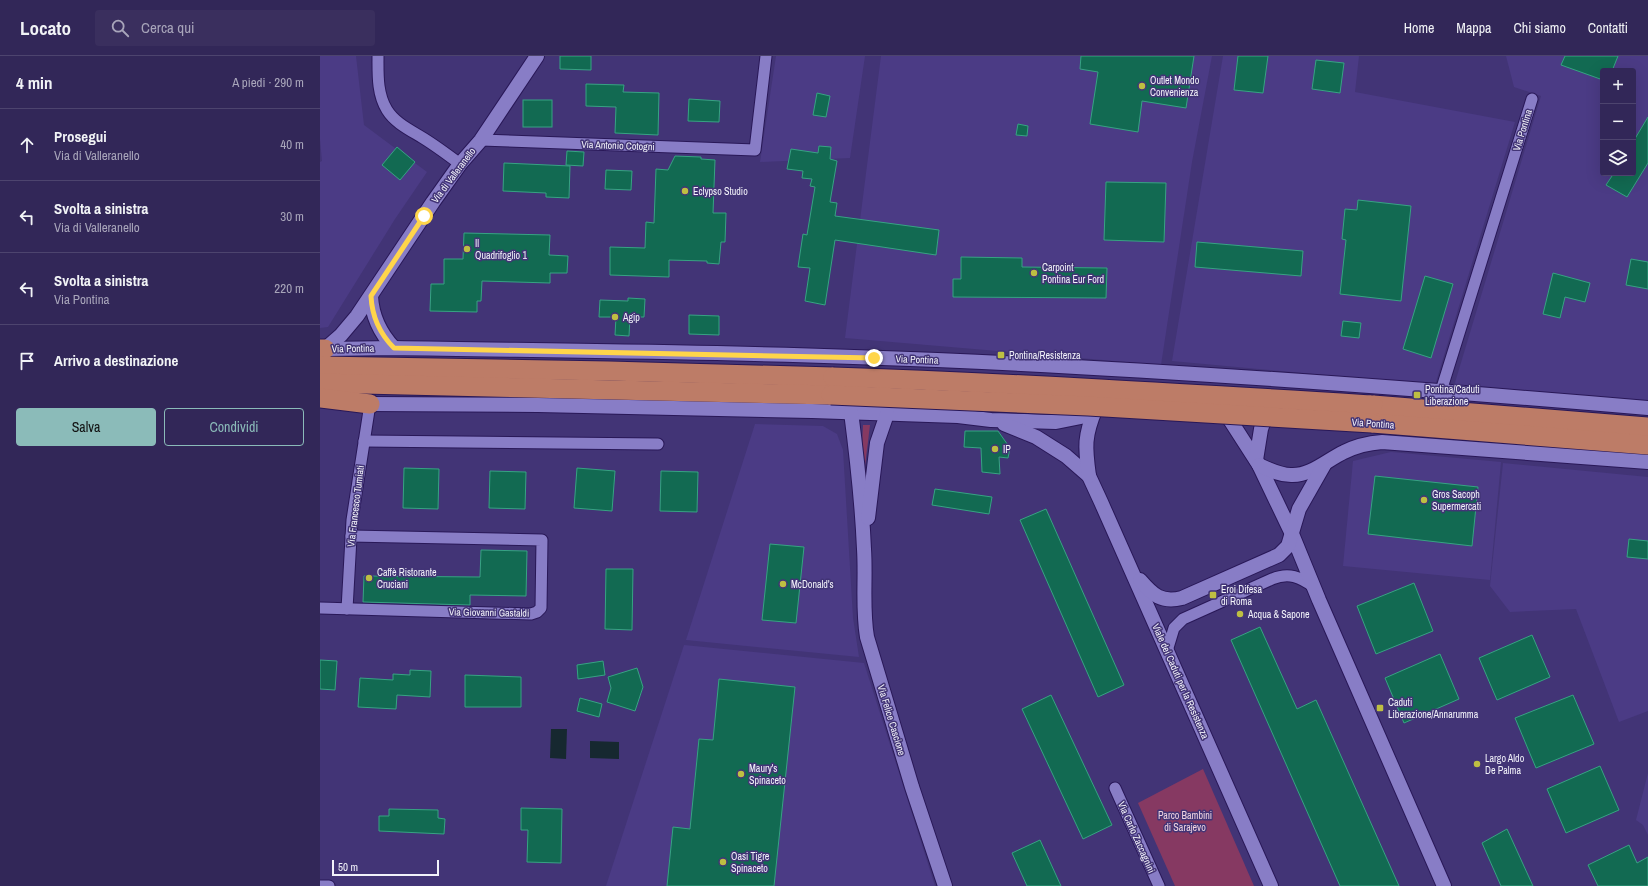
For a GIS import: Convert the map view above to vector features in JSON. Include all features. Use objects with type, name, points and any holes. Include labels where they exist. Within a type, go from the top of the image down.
[{"type":"highway","name":"Via Pontina","points":[[322,354],[832,386],[990,401],[1373,414],[1648,427]]},
{"type":"highway","name":"Via Pontina","points":[[320,383],[607,388],[832,386]]},
{"type":"highway","points":[[320,398],[370,404]]},
{"type":"highway","name":"Via Pontina","points":[[1373,414],[1648,445]]},
{"type":"street","points":[[378,56],[378,75],[381,93],[387,110],[391,116],[404,127],[424,138],[460,164]]},
{"type":"street","name":"Via di Valleranello","points":[[322,354],[352,322],[371,296],[427,211],[460,164],[481,140],[537,56]]},
{"type":"street","name":"Via Antonio Cotogni","points":[[481,140],[755,150],[766,56]]},
{"type":"street","name":"Via Pontina","points":[[1441,391],[1532,99]]},
{"type":"street","points":[[371,296],[376,323],[394,348]]},
{"type":"street","name":"Via Pontina","points":[[322,354],[394,348],[830,356],[974,361],[1301,380],[1648,408]]},
{"type":"street","points":[[1088,368],[1094,371],[1100,380],[1104,396]]},
{"type":"street","points":[[1089,476],[1086,437],[1089,425],[1096,408],[1113,379],[1124,370]]},
{"type":"street","points":[[1190,374],[1222,409],[1258,463],[1292,534],[1444,886]]},
{"type":"street","points":[[1258,463],[1261,429],[1270,405],[1281,389],[1301,380]]},
{"type":"street","points":[[370,404],[538,405],[851,412],[958,416],[991,420],[1062,422],[1081,417],[1096,408]]},
{"type":"street","name":"Via Francesco Tumiati","points":[[347,609],[351,536],[370,404]]},
{"type":"street","name":"Via Felice Cascione","points":[[851,412],[858,471],[864,550],[864,617],[867,638],[910,780],[945,886]]},
{"type":"street","name":"Via Felice Cascione","points":[[864,550],[876,448],[881,428],[887,414]]},
{"type":"street","points":[[991,420],[1026,432],[1046,442],[1066,456],[1089,476]]},
{"type":"street","points":[[364,441],[658,444]]},
{"type":"street","name":"Via Pontina","points":[[1258,463],[1274,471],[1290,476],[1301,474],[1324,465],[1336,456],[1352,448],[1382,442],[1648,462]]},
{"type":"street","name":"Via Pontina","points":[[1132,571],[1151,593],[1162,599],[1174,600],[1182,598],[1279,555],[1288,546],[1303,502],[1324,465]]},
{"type":"street","name":"Viale dei Caduti per la Resistenza","points":[[1089,476],[1271,886]]},
{"type":"street","name":"Via Giovanni Gastaldi","points":[[320,608],[532,614],[537,612],[541,606],[542,540],[351,536]]},
{"type":"street","points":[[1167,650],[1174,628],[1183,619],[1272,579],[1280,576],[1294,575],[1314,587]]},
{"type":"street","name":"Via Carlo Zaccagnini","points":[[1115,788],[1159,886]]},
{"type":"street","points":[[320,886],[329,886]]},
{"type":"shaded area","points":[[320,56],[356,56],[364,125],[427,172],[395,219],[328,327],[320,328],[320,162],[322,161],[320,139]]},
{"type":"shaded area","points":[[776,56],[865,56],[850,158],[760,162]]},
{"type":"shaded area","points":[[881,56],[1212,56],[1192,162],[1161,365],[845,338]]},
{"type":"shaded area","points":[[1223,56],[1359,56],[1355,92],[1515,122],[1435,385],[1172,361]]},
{"type":"shaded area","points":[[1506,56],[1648,56],[1648,402],[1454,386],[1541,96],[1514,87]]},
{"type":"shaded area","points":[[755,424],[823,426],[837,434],[843,450],[853,618],[859,657],[686,640]]},
{"type":"shaded area","points":[[1391,452],[1501,462],[1490,580],[1343,566],[1353,461]]},
{"type":"shaded area","points":[[1503,463],[1648,477],[1648,711],[1619,722],[1576,609],[1510,612],[1490,586]]},
{"type":"shaded area","points":[[684,645],[864,663],[935,886],[606,886]]},
{"type":"shaded area","points":[[1648,773],[1648,835],[1643,825],[1636,820]]},
{"type":"green space","points":[[863,425],[870,425],[865,466],[863,465],[862,448]]},
{"type":"green space","name":"Parco Bambini di Sarajevo","points":[[1203,769],[1254,886],[1175,886],[1138,803]]},
{"type":"water","points":[[551,729],[567,729],[566,759],[550,758]]},
{"type":"water","points":[[590,741],[619,742],[619,759],[590,758]]},
{"type":"building","points":[[560,56],[591,56],[591,70],[560,69]]},
{"type":"building","name":"Outlet Mondo Convenienza","points":[[1081,56],[1194,56],[1186,108],[1142,101],[1138,132],[1090,124],[1098,72],[1080,69]]},
{"type":"building","points":[[1238,56],[1268,56],[1263,93],[1234,90]]},
{"type":"building","points":[[1565,56],[1618,56],[1613,68],[1600,68],[1600,79],[1561,65]]},
{"type":"building","points":[[1316,60],[1344,63],[1340,93],[1312,89]]},
{"type":"building","points":[[586,84],[624,85],[623,92],[659,93],[658,135],[615,133],[616,107],[586,106]]},
{"type":"building","points":[[817,93],[830,96],[826,117],[813,115]]},
{"type":"building","points":[[689,99],[720,101],[719,122],[688,121]]},
{"type":"building","points":[[523,100],[552,100],[552,127],[523,127]]},
{"type":"building","points":[[1648,117],[1648,163],[1627,197],[1606,185],[1612,176],[1636,176],[1636,137]]},
{"type":"building","points":[[1018,124],[1028,126],[1027,136],[1016,135]]},
{"type":"building","points":[[819,146],[831,147],[830,159],[837,161],[830,202],[837,203],[835,216],[939,230],[936,255],[835,240],[825,305],[805,301],[810,268],[798,267],[803,234],[807,235],[815,187],[810,186],[812,179],[802,178],[803,171],[787,169],[791,149],[818,153]]},
{"type":"building","points":[[397,147],[415,162],[400,180],[382,165]]},
{"type":"building","points":[[567,151],[584,152],[583,166],[566,165]]},
{"type":"building","points":[[675,156],[701,157],[701,159],[715,160],[713,213],[726,213],[725,242],[721,242],[719,264],[707,263],[707,261],[669,260],[669,277],[610,275],[610,247],[645,248],[646,222],[654,223],[656,169],[668,170]]},
{"type":"building","points":[[504,163],[570,166],[569,198],[546,197],[546,193],[503,191]]},
{"type":"building","points":[[606,170],[632,171],[631,190],[605,189]]},
{"type":"building","points":[[1106,182],[1166,183],[1164,242],[1104,240]]},
{"type":"building","points":[[1358,200],[1411,206],[1401,301],[1340,294],[1346,240],[1342,239],[1345,209],[1357,210]]},
{"type":"building","points":[[464,233],[550,235],[549,255],[568,256],[567,273],[550,273],[550,283],[482,281],[481,301],[477,301],[477,312],[430,311],[431,284],[444,284],[444,259],[463,259]]},
{"type":"building","points":[[1197,242],[1303,251],[1301,276],[1195,267]]},
{"type":"building","name":"Carpoint Pontina Eur Ford","points":[[961,257],[1022,258],[1022,267],[1107,268],[1106,298],[953,297],[953,279],[961,279]]},
{"type":"building","points":[[1631,259],[1648,262],[1648,289],[1626,285]]},
{"type":"building","points":[[1553,273],[1590,283],[1585,302],[1565,297],[1560,318],[1543,314]]},
{"type":"building","points":[[1425,276],[1453,284],[1431,358],[1403,349]]},
{"type":"building","name":"Agip","points":[[628,298],[645,299],[644,317],[630,317],[629,336],[615,335],[616,317],[599,317],[600,300],[628,301]]},
{"type":"building","points":[[689,315],[719,316],[719,335],[689,334]]},
{"type":"building","points":[[1343,321],[1361,323],[1359,338],[1341,336]]},
{"type":"building","points":[[965,431],[998,431],[1010,448],[1008,458],[999,457],[1000,474],[982,472],[981,448],[964,447]]},
{"type":"building","points":[[404,468],[439,469],[438,509],[403,508]]},
{"type":"building","points":[[577,468],[615,471],[612,511],[574,508]]},
{"type":"building","points":[[490,471],[526,472],[525,509],[489,508]]},
{"type":"building","points":[[661,471],[698,472],[697,512],[660,511]]},
{"type":"building","name":"Gros Sacoph Supermercati","points":[[1375,476],[1478,487],[1472,546],[1368,534]]},
{"type":"building","points":[[935,489],[992,497],[989,514],[932,505]]},
{"type":"building","points":[[1046,509],[1124,685],[1098,697],[1020,520]]},
{"type":"building","points":[[1629,539],[1648,541],[1648,559],[1627,557]]},
{"type":"building","name":"McDonald's","points":[[770,544],[804,547],[796,623],[762,620]]},
{"type":"building","points":[[481,550],[527,551],[526,596],[470,595],[470,605],[363,602],[364,576],[480,577]]},
{"type":"building","points":[[606,569],[633,569],[632,630],[605,629]]},
{"type":"building","points":[[1414,583],[1433,631],[1376,654],[1357,606]]},
{"type":"building","points":[[1260,627],[1297,709],[1316,700],[1399,886],[1340,886],[1231,640]]},
{"type":"building","points":[[1532,635],[1550,677],[1497,700],[1479,658]]},
{"type":"building","points":[[1440,654],[1459,699],[1404,723],[1385,678]]},
{"type":"building","points":[[320,660],[337,661],[335,690],[320,689]]},
{"type":"building","points":[[603,661],[605,675],[578,679],[577,665]]},
{"type":"building","points":[[637,668],[643,687],[635,711],[607,702],[611,688],[608,677]]},
{"type":"building","points":[[410,670],[431,671],[430,697],[397,695],[396,709],[358,707],[360,678],[393,680],[393,674],[410,675]]},
{"type":"building","points":[[465,675],[521,677],[521,707],[465,707]]},
{"type":"building","points":[[719,679],[795,687],[774,886],[667,886],[673,827],[690,829],[699,739],[713,740]]},
{"type":"building","points":[[1051,695],[1112,825],[1083,839],[1022,709]]},
{"type":"building","points":[[1573,695],[1594,744],[1536,768],[1515,718]]},
{"type":"building","points":[[580,698],[602,704],[599,717],[577,711]]},
{"type":"building","points":[[1600,766],[1619,810],[1566,833],[1547,789]]},
{"type":"building","points":[[521,808],[562,809],[561,863],[527,862],[528,830],[521,830]]},
{"type":"building","points":[[389,809],[438,810],[438,818],[445,819],[444,834],[379,831],[379,816],[389,816]]},
{"type":"building","points":[[1507,829],[1533,886],[1501,886],[1482,843]]},
{"type":"building","points":[[1040,840],[1061,886],[1027,886],[1012,853]]},
{"type":"building","points":[[1629,845],[1637,863],[1648,857],[1648,886],[1598,886],[1588,865]]},
{"type":"place","name":"Outlet Mondo Convenienza","points":[[1142,86]]},
{"type":"place","name":"Eclypso Studio","points":[[685,191]]},
{"type":"place","name":"Il Quadrifoglio 1","points":[[467,249]]},
{"type":"place","name":"Carpoint Pontina Eur Ford","points":[[1034,273]]},
{"type":"place","name":"Agip","points":[[615,317]]},
{"type":"place","name":"Pontina/Resistenza","points":[[1001,355]]},
{"type":"place","name":"Pontina/Caduti Liberazione","points":[[1417,395]]},
{"type":"place","name":"IP","points":[[995,449]]},
{"type":"place","name":"Gros Sacoph Supermercati","points":[[1424,500]]},
{"type":"place","name":"Caffè Ristorante Cruciani","points":[[369,578]]},
{"type":"place","name":"McDonald's","points":[[783,584]]},
{"type":"place","name":"Eroi Difesa di Roma","points":[[1213,595]]},
{"type":"place","name":"Acqua & Sapone","points":[[1240,614]]},
{"type":"place","name":"Caduti Liberazione/Annarumma","points":[[1380,708]]},
{"type":"place","name":"Largo Aldo De Palma","points":[[1477,764]]},
{"type":"place","name":"Maury's Spinaceto","points":[[741,774]]},
{"type":"place","name":"Oasi Tigre Spinaceto","points":[[723,862]]},
{"type":"route","points":[[424,216],[371,296],[372,308],[376,323],[388,342],[394,348],[874,358]]}]
